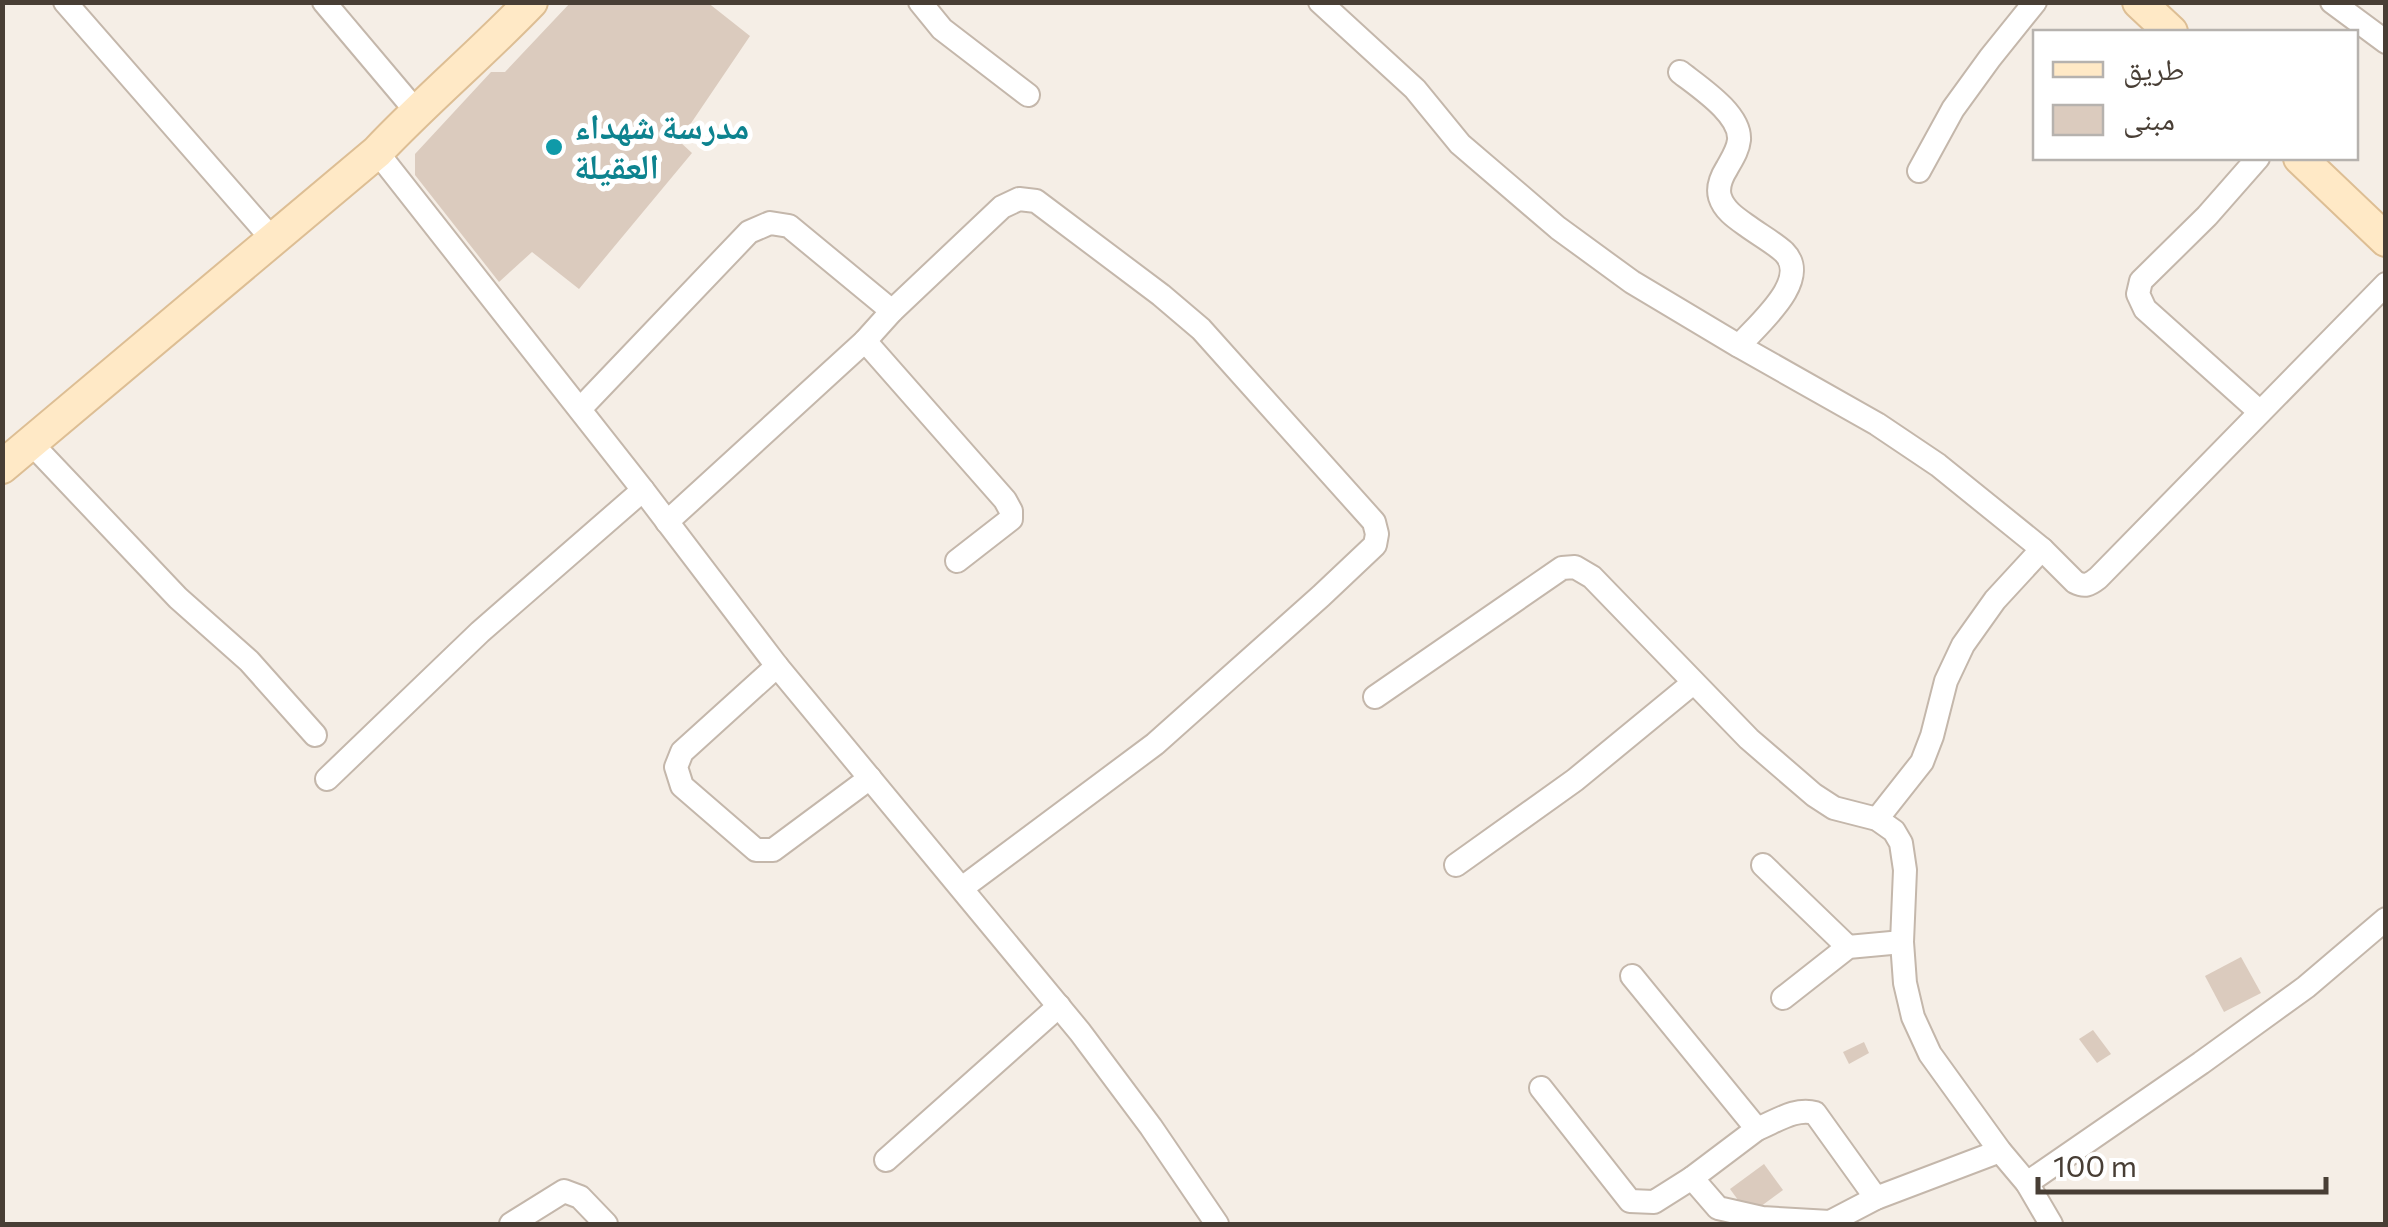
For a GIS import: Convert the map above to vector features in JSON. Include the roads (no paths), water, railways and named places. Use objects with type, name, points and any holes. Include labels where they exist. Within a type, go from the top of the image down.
[{"type":"street","points":[[66,2],[273,240]]},
{"type":"street","points":[[324,2],[416,111]]},
{"type":"street","points":[[2,467],[376,152],[532,2]]},
{"type":"street","points":[[920,2],[942,28],[1028,94]]},
{"type":"street","points":[[1320,2],[1415,89],[1460,144],[1558,228],[1632,282],[1877,424],[1938,465],[2082,585],[2090,585],[2386,284]]},
{"type":"street","points":[[1919,171],[1953,108],[2035,2]]},
{"type":"street","points":[[2139,2],[2168,30]]},
{"type":"street","points":[[2332,2],[2386,42]]},
{"type":"street","points":[[1680,72],[1727,112],[1740,136],[1721,178],[1720,196],[1731,214],[1784,252],[1793,265],[1794,277],[1784,294],[1739,346]]},
{"type":"street","points":[[376,152],[777,666],[1059,1006],[1151,1127],[1217,1224]]},
{"type":"street","points":[[2256,160],[2207,216],[2141,280],[2138,294],[2145,309],[2260,412]]},
{"type":"street","points":[[2302,160],[2386,240]]},
{"type":"street","points":[[667,522],[864,342],[1002,207],[1019,199],[1036,200],[1200,329],[1374,522],[1378,534],[1375,545],[1364,557],[1155,744],[962,888]]},
{"type":"street","points":[[580,409],[749,232],[770,223],[789,226],[892,311]]},
{"type":"street","points":[[864,342],[1011,511],[1011,520],[957,561]]},
{"type":"street","points":[[31,443],[178,598],[249,661],[314,735]]},
{"type":"street","points":[[327,779],[480,632],[643,490]]},
{"type":"street","points":[[1877,819],[1922,762],[1946,681],[1963,645],[1995,600],[2042,549]]},
{"type":"street","points":[[1375,696],[1562,568],[1575,567],[1592,576],[1748,739],[1814,795],[1834,808],[1877,819],[1894,831],[1905,870],[1902,942],[1913,1018],[1930,1054],[2027,1183],[2051,1224]]},
{"type":"street","points":[[777,666],[682,752],[676,767],[682,786],[756,850],[772,850],[870,778]]},
{"type":"street","points":[[1456,865],[1575,780],[1693,683]]},
{"type":"street","points":[[1764,866],[1848,947]]},
{"type":"street","points":[[2027,1183],[2306,987],[2386,919]]},
{"type":"street","points":[[1783,998],[1848,947],[1902,942]]},
{"type":"street","points":[[1632,976],[1757,1129]]},
{"type":"street","points":[[886,1160],[1059,1006]]},
{"type":"street","points":[[1541,1088],[1630,1201],[1654,1202],[1757,1129],[1806,1110],[1815,1113],[1876,1198]]},
{"type":"street","points":[[1692,1178],[1718,1208],[1762,1218],[1830,1223],[1876,1198],[2000,1151]]},
{"type":"street","points":[[511,1224],[564,1191],[580,1197],[606,1224]]},
{"type":"place","name":"مدرسة شهداء العقيلة","points":[[554,147]]}]
